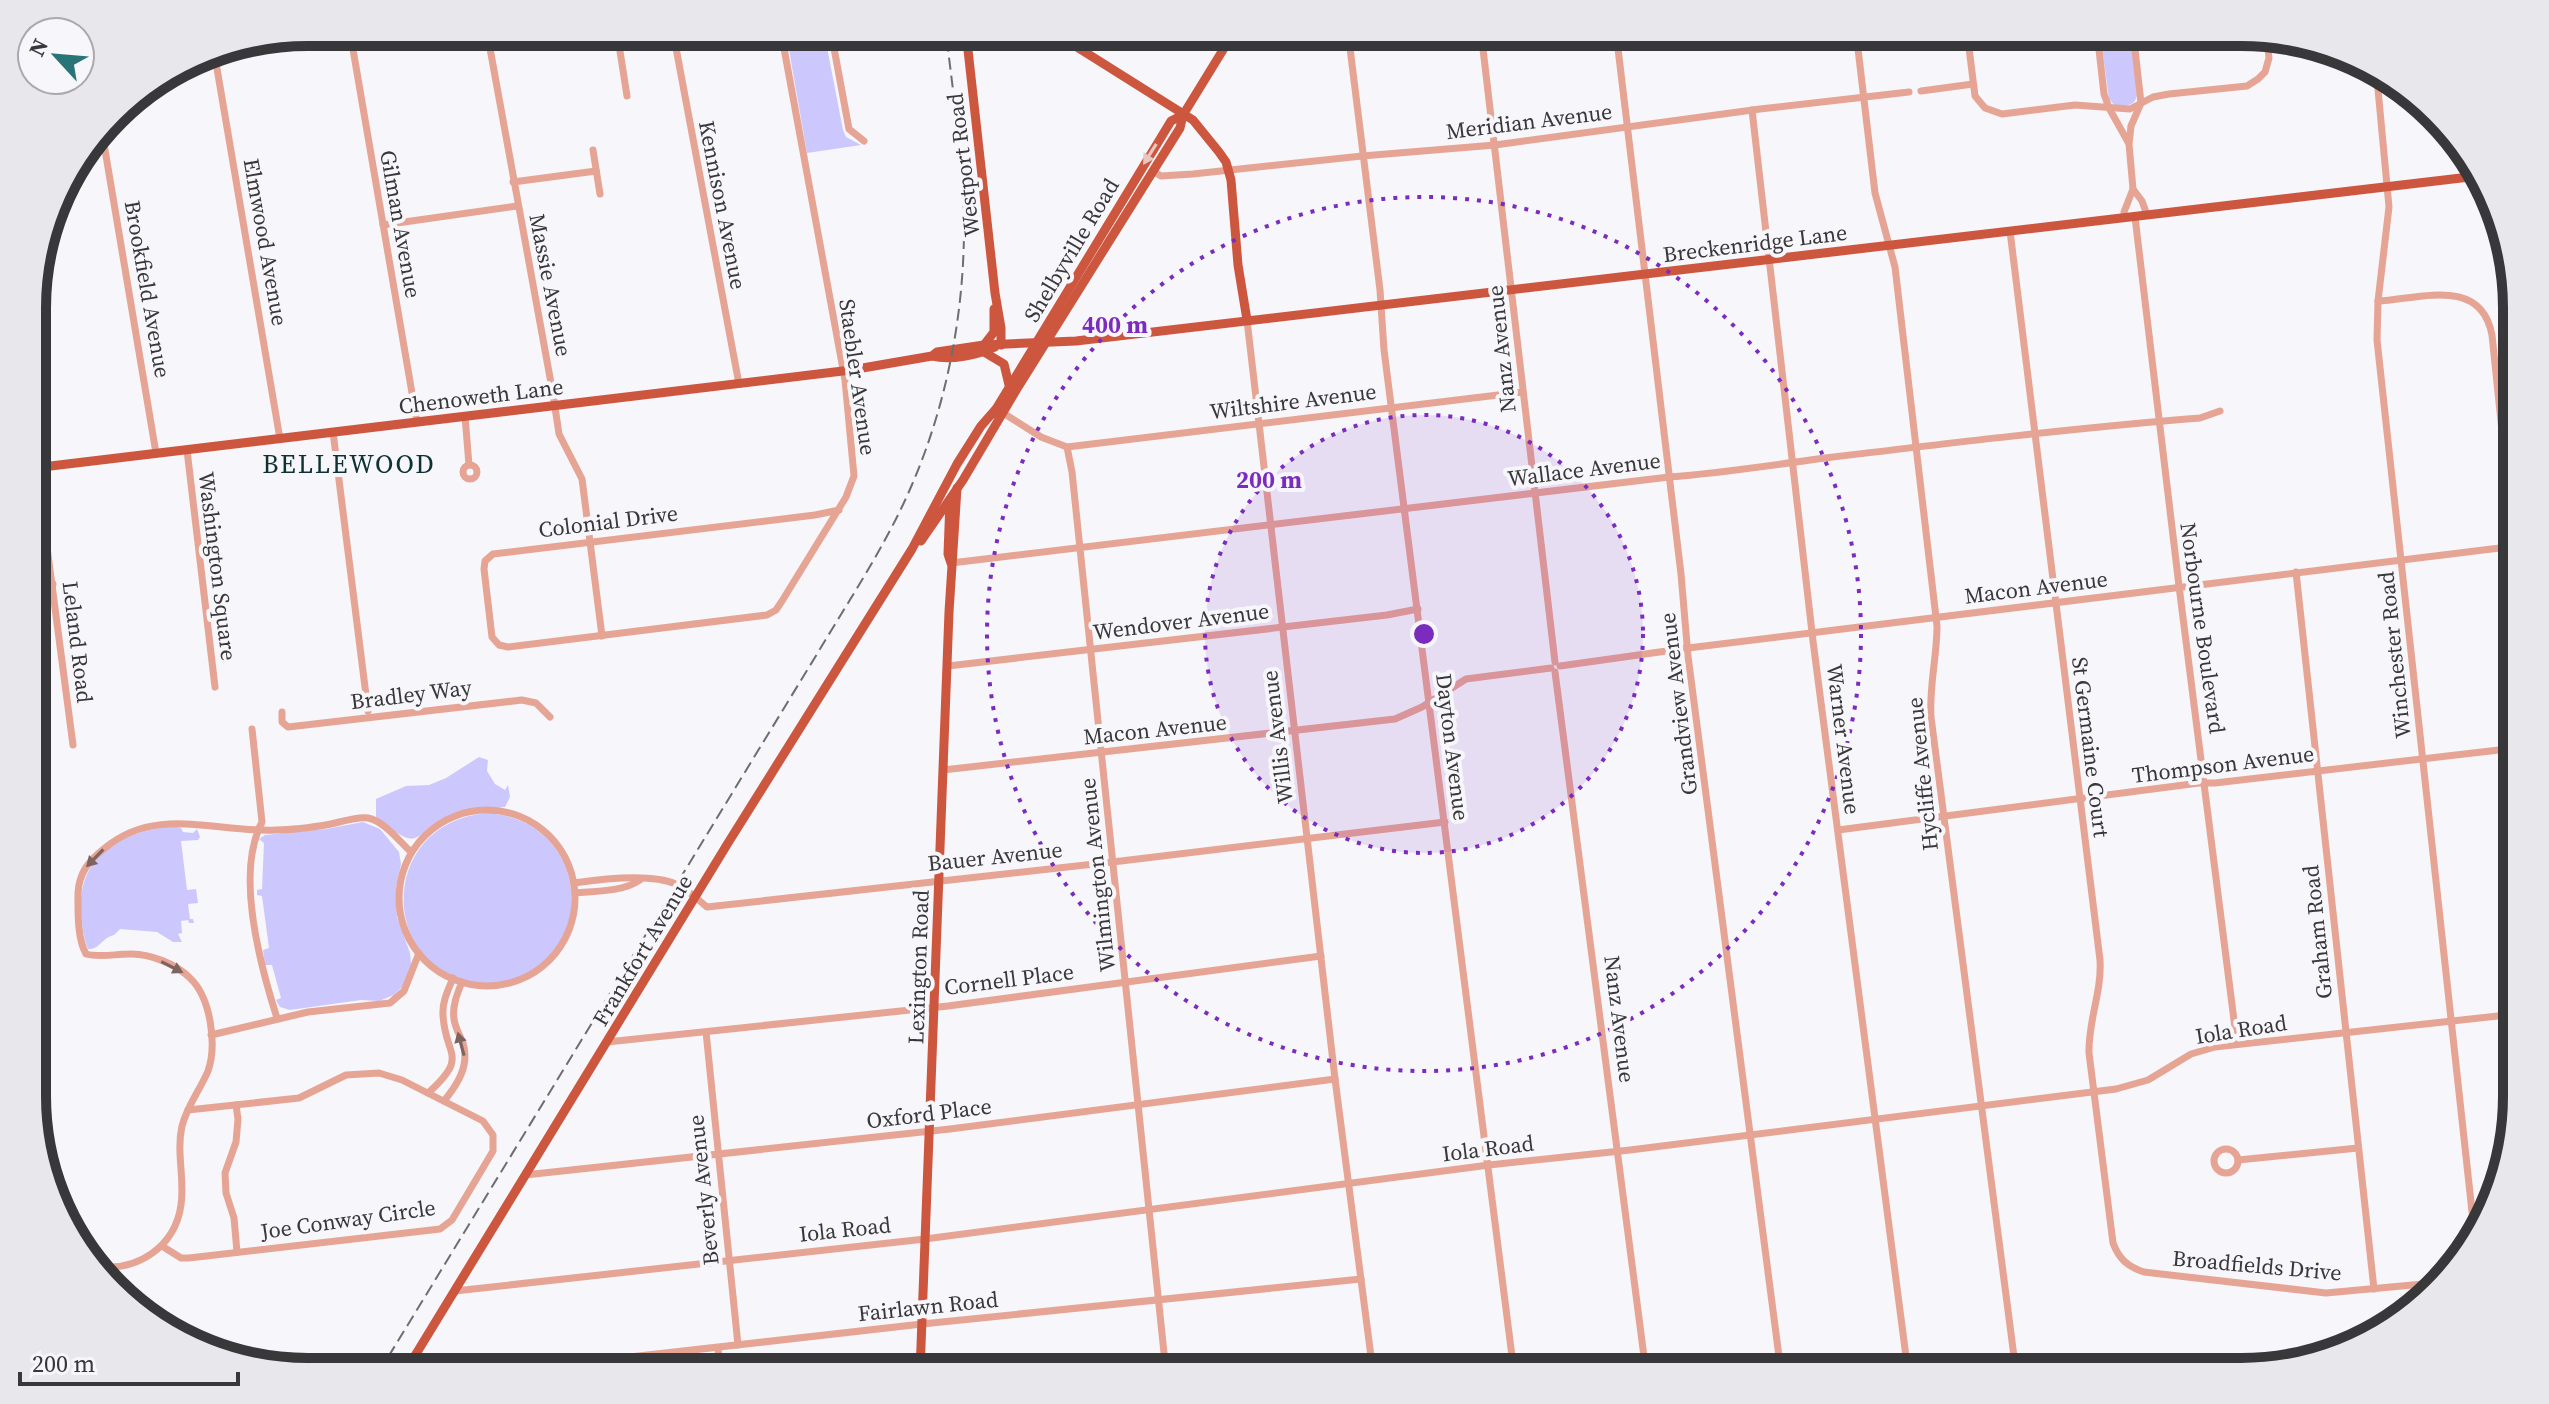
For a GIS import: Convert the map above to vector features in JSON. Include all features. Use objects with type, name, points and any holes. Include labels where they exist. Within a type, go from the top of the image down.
[{"type":"main road","name":"Westport Road","points":[[968,46],[1000,318],[999,346]]},
{"type":"main road","name":"Willis Avenue","points":[[1075,46],[1198,124],[1219,152],[1229,171],[1247,320]]},
{"type":"main road","name":"Shelbyville Road","points":[[999,411],[1009,385],[1041,343],[1153,171],[1225,46]]},
{"type":"main road","name":"Shelbyville Road","points":[[999,411],[1171,121],[1183,115]]},
{"type":"main road","name":"Breckenridge Lane","points":[[1041,343],[2468,177]]},
{"type":"main road","name":"Westport Road","points":[[984,349],[994,332],[995,293]]},
{"type":"main road","name":"Chenoweth Lane","points":[[46,467],[739,384],[932,356],[941,359],[999,346],[1041,343]]},
{"type":"main road","points":[[984,349],[1003,364],[1009,385]]},
{"type":"main road","name":"Frankfort Avenue","points":[[912,549],[957,488],[999,411]]},
{"type":"main road","name":"Frankfort Avenue","points":[[414,1358],[912,549],[957,464],[981,426],[999,411]]},
{"type":"main road","name":"Lexington Road","points":[[921,1358],[948,666],[950,499],[954,479],[999,411]]},
{"type":"main road","name":"Lexington Road","points":[[951,563],[955,554],[957,488]]},
{"type":"main road","points":[[928,529],[938,526],[949,531]]},
{"type":"street","name":"Gilman Avenue","points":[[352,46],[417,422]]},
{"type":"street","name":"Massie Avenue","points":[[489,46],[553,406],[559,434],[582,479],[602,636]]},
{"type":"street","points":[[619,46],[627,96]]},
{"type":"street","name":"Kennison Avenue","points":[[676,46],[739,384]]},
{"type":"street","name":"Staebler Avenue","points":[[492,637],[499,645],[508,647],[773,613],[851,488],[854,476],[842,371],[784,46]]},
{"type":"street","points":[[834,46],[849,129],[864,141]]},
{"type":"street","name":"Dayton Avenue","points":[[1350,46],[1512,1357]]},
{"type":"street","name":"Nanz Avenue","points":[[1483,46],[1555,667],[1644,1357]]},
{"type":"street","name":"Grandview Avenue","points":[[1618,46],[1688,648],[1779,1357]]},
{"type":"street","name":"Hycliffe Avenue","points":[[1858,46],[1875,193],[1895,267],[1936,618],[1937,652],[1930,704],[2014,1357]]},
{"type":"street","points":[[1969,46],[1977,99],[1990,111],[2015,114],[2075,105],[2130,109],[2169,94],[2247,86],[2265,72],[2268,50],[2279,49]]},
{"type":"street","name":"Norbourne Boulevard","points":[[2099,46],[2104,94],[2129,144]]},
{"type":"street","name":"Norbourne Boulevard","points":[[2135,46],[2141,103],[2131,126],[2129,144],[2133,189],[2130,217],[2206,783],[2237,1044]]},
{"type":"street","name":"Elmwood Avenue","points":[[216,63],[280,439]]},
{"type":"street","points":[[1921,91],[1973,84]]},
{"type":"street","name":"Winchester Road","points":[[2378,85],[2389,187],[2377,340],[2473,1217]]},
{"type":"street","name":"Meridian Avenue","points":[[1153,171],[1161,176],[1229,171],[1495,145],[1909,92]]},
{"type":"street","name":"Warner Avenue","points":[[1752,110],[1813,633],[1906,1357]]},
{"type":"street","name":"Brookfield Avenue","points":[[104,144],[156,453]]},
{"type":"street","points":[[593,150],[600,194]]},
{"type":"street","points":[[513,182],[596,171]]},
{"type":"street","name":"Norbourne Boulevard","points":[[2133,189],[2147,215]]},
{"type":"street","points":[[383,225],[517,206]]},
{"type":"street","name":"St Germaine Court","points":[[2010,231],[2101,963],[2089,1044],[2093,1091],[2113,1243],[2126,1263]]},
{"type":"street","points":[[2378,301],[2458,295],[2476,305],[2485,315],[2492,335],[2502,427]]},
{"type":"street","name":"Willis Avenue","points":[[1247,320],[1370,1357]]},
{"type":"street","name":"Wiltshire Avenue","points":[[1067,447],[1523,392]]},
{"type":"street","points":[[999,411],[1041,437],[1067,447]]},
{"type":"street","name":"Wallace Avenue","points":[[951,563],[1669,477],[1730,473],[1793,462],[2036,433],[2200,418],[2220,411]]},
{"type":"street","points":[[465,416],[469,465]]},
{"type":"street","points":[[333,432],[368,711]]},
{"type":"street","name":"Wilmington Avenue","points":[[1067,447],[1092,649],[1165,1358]]},
{"type":"street","name":"Washington Square","points":[[187,450],[215,687]]},
{"type":"street","name":"Colonial Drive","points":[[492,637],[484,569],[489,556],[839,510]]},
{"type":"street","points":[[815,515],[825,532]]},
{"type":"street","name":"Leland Road","points":[[46,536],[73,745]]},
{"type":"street","name":"Macon Avenue","points":[[943,770],[1395,719],[1466,679],[1688,648],[2502,548]]},
{"type":"street","name":"Graham Road","points":[[2296,572],[2374,1289]]},
{"type":"street","points":[[46,585],[53,584]]},
{"type":"street","name":"Wendover Avenue","points":[[948,666],[1418,609]]},
{"type":"street","name":"Bradley Way","points":[[282,712],[282,722],[288,727],[522,700],[536,703],[550,717]]},
{"type":"street","points":[[252,729],[262,822],[254,835],[252,858],[254,923],[260,962],[277,1018]]},
{"type":"street","name":"Thompson Avenue","points":[[1838,830],[2080,798],[2502,750]]},
{"type":"street","points":[[486,810],[523,817],[549,834],[576,882],[570,928],[565,941],[547,963],[522,979],[509,983],[480,985],[462,982],[440,972],[419,953],[403,923],[400,907],[402,874],[411,852],[429,833],[456,816],[486,810]]},
{"type":"street","points":[[109,1267],[148,1258],[162,1246],[176,1224],[182,1203],[179,1143],[188,1110],[207,1072],[211,1035],[201,992],[178,968],[133,953],[86,954],[82,947],[79,884],[86,866],[119,836],[162,823],[258,830],[303,828],[368,818],[384,827],[411,852]]},
{"type":"street","name":"Bauer Avenue","points":[[576,882],[612,878],[666,881],[682,887],[707,907],[1445,822]]},
{"type":"street","points":[[575,893],[614,889],[634,885],[640,880]]},
{"type":"street","points":[[211,1035],[325,1009],[390,1003],[404,991],[419,953]]},
{"type":"street","name":"Cornell Place","points":[[607,1042],[935,1007],[1321,956]]},
{"type":"street","points":[[428,1093],[445,1076],[452,1062],[453,1053],[443,1016],[453,978]]},
{"type":"street","points":[[444,1101],[460,1080],[464,1068],[465,1049],[453,1018],[462,982]]},
{"type":"street","name":"Iola Road","points":[[455,1291],[925,1239],[1489,1165],[1982,1106],[2138,1084],[2196,1052],[2237,1044],[2502,1016]]},
{"type":"street","name":"Beverly Avenue","points":[[706,1032],[738,1345]]},
{"type":"street","name":"Joe Conway Circle","points":[[162,1246],[181,1258],[440,1229],[446,1226],[493,1151],[494,1144],[492,1132],[483,1121],[390,1076],[362,1073],[332,1080],[300,1098],[188,1110]]},
{"type":"street","name":"Oxford Place","points":[[525,1175],[930,1132],[1335,1079]]},
{"type":"street","points":[[236,1105],[236,1142],[225,1173],[237,1252]]},
{"type":"street","points":[[2238,1160],[2358,1148]]},
{"type":"street","name":"Broadfields Drive","points":[[2126,1263],[2144,1272],[2311,1292],[2423,1284]]},
{"type":"street","name":"Fairlawn Road","points":[[630,1358],[1361,1279]]},
{"type":"street","points":[[718,1348],[719,1358]]},
{"type":"shaded area","points":[[788,46],[827,46],[843,130],[846,137],[861,145],[807,153]]},
{"type":"shaded area","points":[[2102,46],[2132,46],[2137,95],[2134,102],[2115,106],[2109,99]]},
{"type":"shaded area","points":[[479,757],[488,760],[487,771],[495,784],[505,790],[508,785],[510,797],[505,807],[456,813],[441,819],[412,839],[392,830],[376,817],[376,799],[406,786],[429,785]]},
{"type":"shaded area","points":[[487,813],[525,823],[551,843],[567,871],[572,901],[566,932],[549,958],[523,976],[486,983],[451,976],[426,958],[410,932],[404,902],[408,871],[423,844],[449,823]]},
{"type":"shaded area","points":[[363,822],[380,829],[399,852],[397,917],[411,964],[403,986],[394,995],[379,1001],[361,1000],[290,1010],[280,1007],[276,1000],[281,998],[272,965],[265,965],[263,950],[269,948],[262,896],[257,895],[257,890],[262,889],[264,843],[259,839],[265,835]]},
{"type":"shaded area","points":[[174,826],[183,832],[193,833],[197,829],[200,837],[198,840],[181,841],[187,890],[196,889],[198,903],[188,904],[190,919],[194,923],[181,921],[182,933],[178,934],[182,942],[173,942],[157,932],[120,929],[95,948],[88,949],[81,912],[82,892],[95,861],[121,840],[137,833]]},
{"type":"railway","points":[[388,1358],[853,596],[907,496],[942,396],[957,326],[961,290],[963,196],[948,46]]},
{"type":"district","name":"BELLEWOOD","points":[[349,464]]}]
